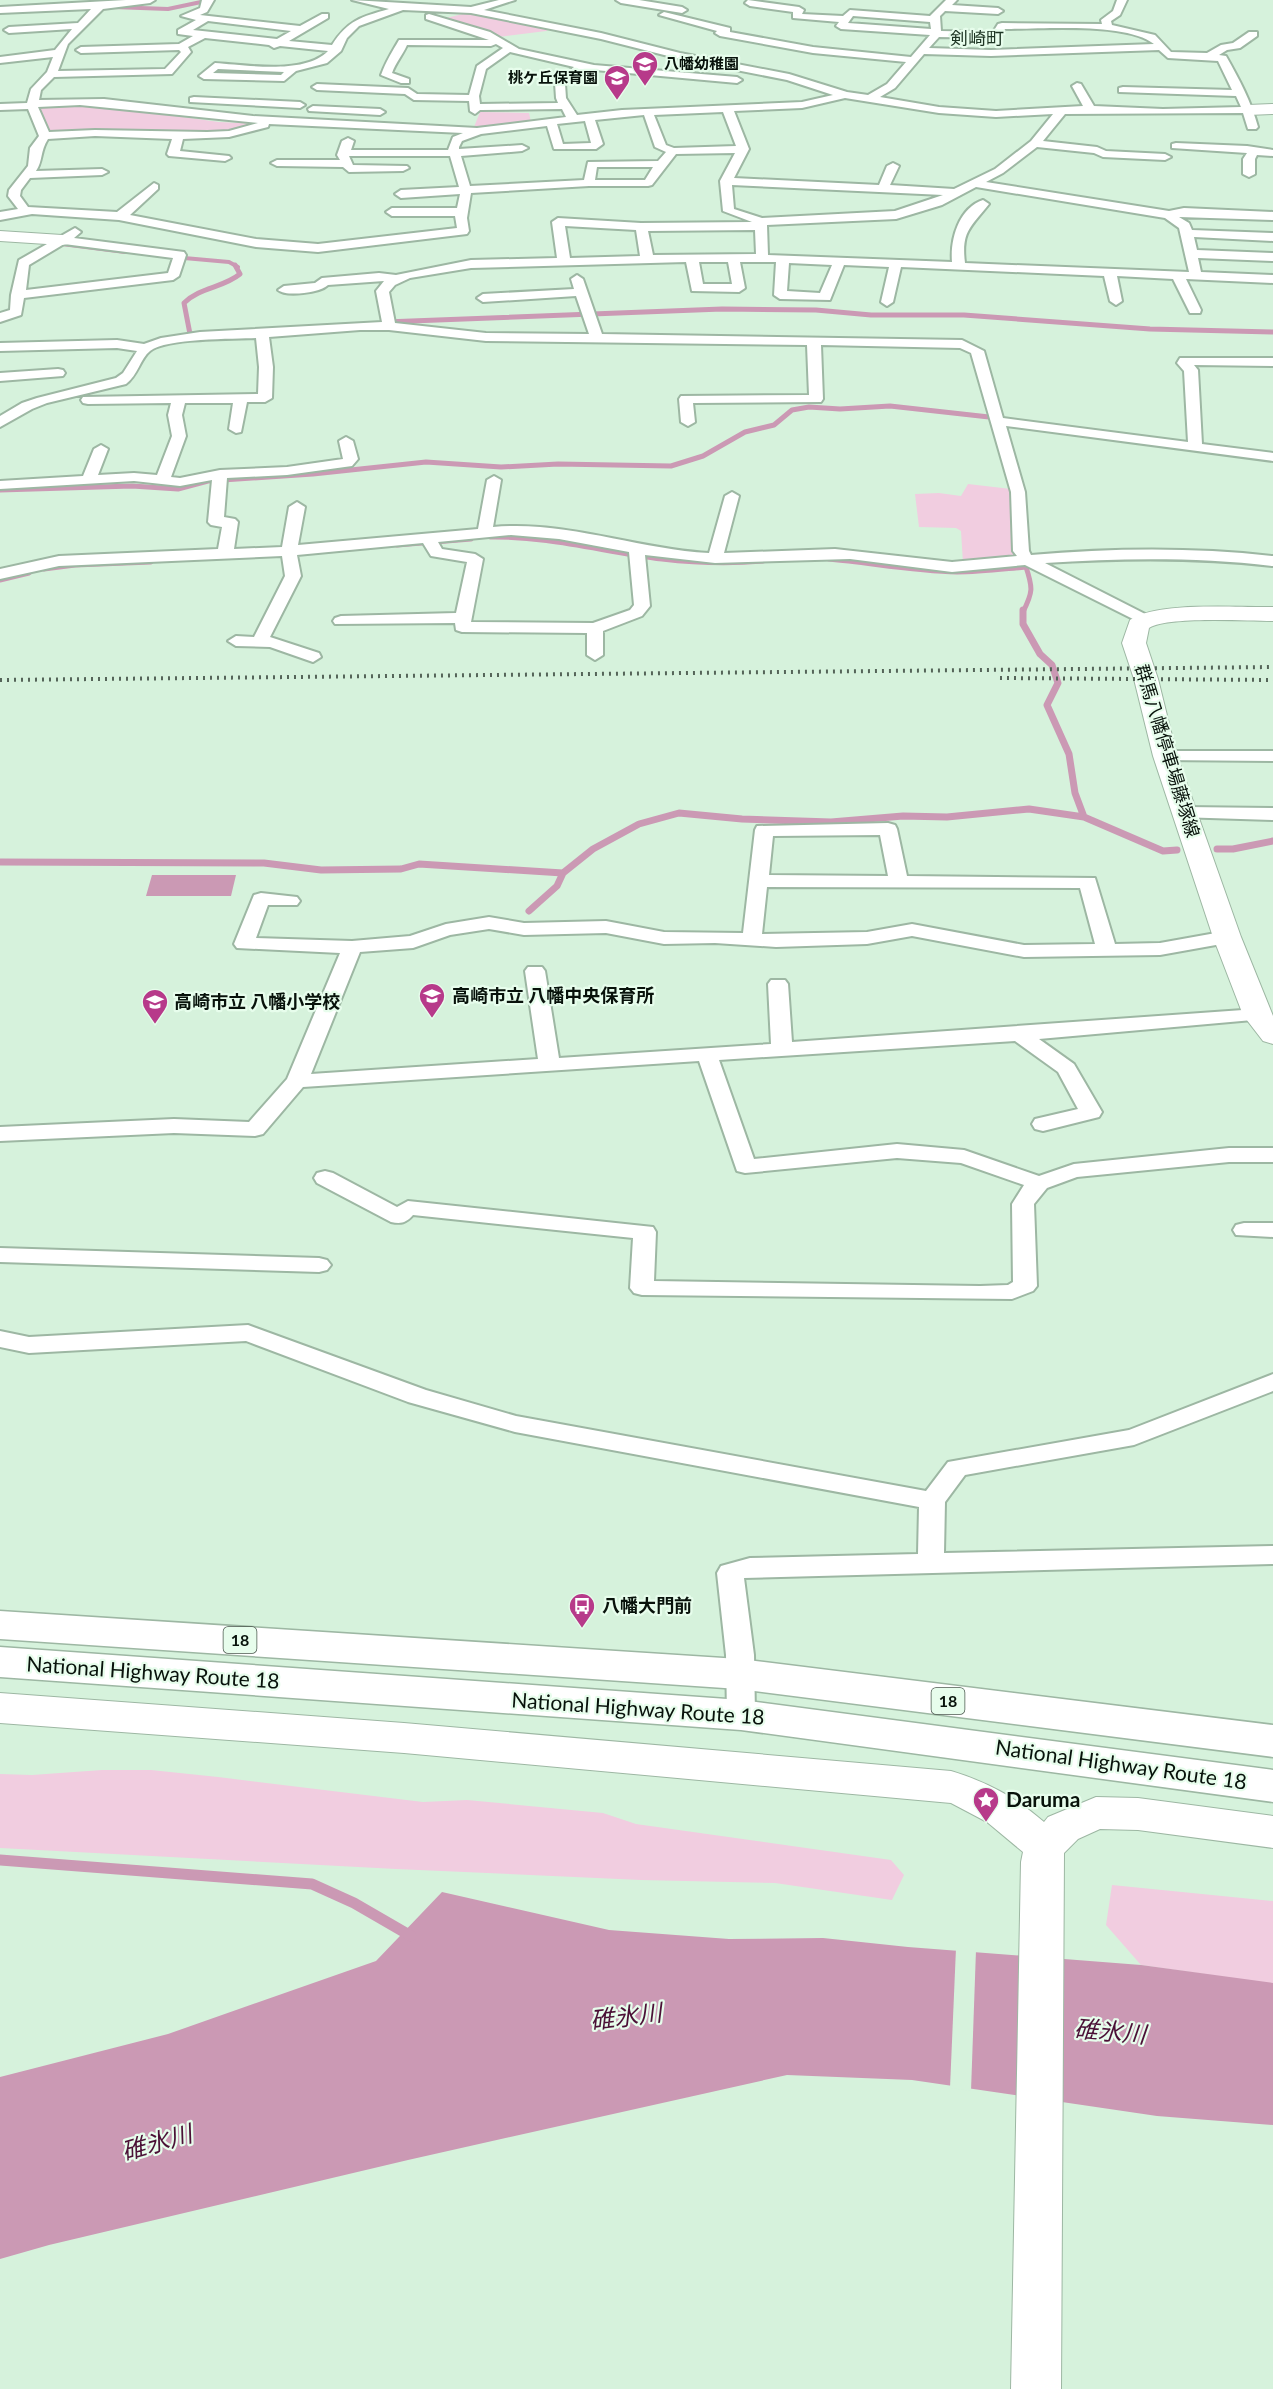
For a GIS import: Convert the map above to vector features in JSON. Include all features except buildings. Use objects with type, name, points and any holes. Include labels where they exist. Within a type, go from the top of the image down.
[{"type":"highway","name":"National Highway Route 18","points":[[0,1625],[739,1674],[1273,1741]]},
{"type":"highway","name":"National Highway Route 18","points":[[0,1662],[741,1715],[1273,1786]]},
{"type":"street","points":[[0,10],[40,4],[100,6],[150,0]]},
{"type":"street","points":[[209,0],[204,10],[186,16],[301,29]]},
{"type":"street","points":[[357,0],[406,7],[471,10],[601,36],[680,56],[789,77],[845,95]]},
{"type":"street","points":[[471,10],[510,0]]},
{"type":"street","points":[[621,0],[693,12]]},
{"type":"street","points":[[753,0],[750,3],[799,10],[796,16],[799,17],[845,19]]},
{"type":"street","points":[[1107,27],[1106,20],[1117,13],[1122,0]]},
{"type":"street","points":[[869,99],[891,86],[905,71],[936,33],[935,15],[948,4],[998,11]]},
{"type":"street","points":[[45,136],[32,105],[36,89],[51,74],[64,43],[100,6]]},
{"type":"street","points":[[406,7],[408,11],[486,34],[506,46]]},
{"type":"street","points":[[293,68],[284,78],[204,76],[215,66],[293,68],[320,63],[337,49],[349,29],[356,24],[406,7]]},
{"type":"street","points":[[17,9],[8,34],[79,26]]},
{"type":"street","points":[[222,21],[237,13]]},
{"type":"street","points":[[304,14],[337,17]]},
{"type":"street","points":[[934,19],[850,14],[841,26],[996,35],[1002,26],[1107,27],[1148,36],[1168,55],[1222,58],[1241,93],[1252,127]]},
{"type":"street","points":[[664,15],[726,30],[720,33],[753,35],[813,50],[912,60]]},
{"type":"street","points":[[263,52],[324,16]]},
{"type":"street","points":[[205,19],[182,32],[337,49]]},
{"type":"street","points":[[1211,56],[1226,47],[1236,46],[1253,34]]},
{"type":"street","points":[[0,106],[32,105],[92,82],[168,72],[202,35]]},
{"type":"street","points":[[813,39],[922,50],[991,53],[1162,47]]},
{"type":"street","points":[[405,81],[386,75],[392,58],[397,55],[403,42],[506,46],[605,70],[721,77],[751,83]]},
{"type":"street","points":[[476,130],[471,127],[481,69],[506,46]]},
{"type":"street","points":[[81,50],[187,52]]},
{"type":"street","points":[[121,60],[187,52]]},
{"type":"street","points":[[0,60],[58,53]]},
{"type":"street","points":[[237,56],[252,57]]},
{"type":"street","points":[[301,100],[317,77],[320,63]]},
{"type":"street","points":[[574,119],[561,98],[560,83],[581,66]]},
{"type":"street","points":[[893,70],[905,71]]},
{"type":"street","points":[[51,74],[82,73],[111,102],[182,112],[315,124],[476,130],[648,112],[802,105],[845,95]]},
{"type":"street","points":[[1077,86],[1090,109]]},
{"type":"street","points":[[317,87],[408,91],[414,97],[475,103],[566,106]]},
{"type":"street","points":[[1129,110],[1122,87],[1241,93]]},
{"type":"street","points":[[111,102],[117,90]]},
{"type":"street","points":[[790,90],[845,95],[939,110],[995,109],[1060,113],[1090,109],[1273,109]]},
{"type":"street","points":[[182,112],[190,98],[301,100],[380,112]]},
{"type":"street","points":[[301,100],[315,124]]},
{"type":"street","points":[[728,108],[743,148],[726,181],[724,194],[729,211],[761,224]]},
{"type":"street","points":[[648,112],[661,147],[674,151],[743,148]]},
{"type":"street","points":[[597,338],[568,260],[558,222],[641,226],[761,224],[896,215],[960,192],[999,171],[1035,143],[1060,113]]},
{"type":"street","points":[[551,122],[558,147],[596,146],[589,117]]},
{"type":"street","points":[[45,136],[240,134],[255,130],[271,121]]},
{"type":"street","points":[[332,125],[352,131],[346,158],[349,169],[415,168]]},
{"type":"street","points":[[467,248],[464,202],[457,171],[454,142],[476,130]]},
{"type":"street","points":[[143,149],[151,134]]},
{"type":"street","points":[[178,134],[173,154],[225,158]]},
{"type":"street","points":[[29,211],[24,210],[14,196],[15,190],[19,178],[34,166],[36,148],[45,136]]},
{"type":"street","points":[[1035,143],[1097,150],[1103,154],[1165,157]]},
{"type":"street","points":[[1176,146],[1247,149],[1273,153]]},
{"type":"street","points":[[277,164],[522,148]]},
{"type":"street","points":[[554,198],[394,207],[464,202],[555,183],[648,183],[661,164],[674,151]]},
{"type":"street","points":[[1248,174],[1250,159],[1254,151]]},
{"type":"street","points":[[589,183],[592,164],[661,164]]},
{"type":"street","points":[[883,189],[892,166]]},
{"type":"street","points":[[457,171],[523,175]]},
{"type":"street","points":[[19,178],[102,172]]},
{"type":"street","points":[[726,181],[960,192]]},
{"type":"street","points":[[976,184],[1169,215],[1184,212],[1273,216]]},
{"type":"street","points":[[119,216],[135,206],[154,188]]},
{"type":"street","points":[[959,266],[956,238],[965,222],[983,204]]},
{"type":"street","points":[[0,216],[29,211],[104,214],[256,243],[318,248],[467,248],[568,260],[762,258],[1273,279]]},
{"type":"street","points":[[0,318],[16,312],[23,263],[104,214]]},
{"type":"street","points":[[1169,215],[1185,226],[1196,276]]},
{"type":"street","points":[[761,224],[762,258]]},
{"type":"street","points":[[641,226],[647,259]]},
{"type":"street","points":[[1185,233],[1273,237]]},
{"type":"street","points":[[0,236],[57,244],[180,255],[173,276],[17,295]]},
{"type":"street","points":[[389,326],[382,291],[396,279],[467,248]]},
{"type":"street","points":[[1191,254],[1273,257]]},
{"type":"street","points":[[692,258],[697,288],[739,288],[734,258]]},
{"type":"street","points":[[783,259],[780,296],[825,297],[839,262]]},
{"type":"street","points":[[887,302],[896,264]]},
{"type":"street","points":[[1110,272],[1116,301]]},
{"type":"street","points":[[1178,275],[1195,310]]},
{"type":"street","points":[[284,290],[321,286],[322,282],[379,277],[396,279]]},
{"type":"street","points":[[483,298],[580,292]]},
{"type":"street","points":[[0,377],[15,358],[117,344],[145,348],[183,338],[389,326],[486,337],[947,343],[970,346],[976,351],[1018,492],[1021,551],[1027,560],[1145,620],[1171,615],[1273,614]]},
{"type":"street","points":[[33,404],[116,399],[178,401],[265,398],[266,367],[262,334]]},
{"type":"street","points":[[688,422],[686,399],[816,399],[814,342]]},
{"type":"street","points":[[2,419],[33,404],[121,381],[128,376],[145,348]]},
{"type":"street","points":[[15,358],[58,373]]},
{"type":"street","points":[[1195,447],[1191,370],[1184,363],[1185,361],[1273,362]]},
{"type":"street","points":[[236,429],[240,399]]},
{"type":"street","points":[[162,480],[180,436],[175,415],[178,401]]},
{"type":"street","points":[[998,421],[1273,458]]},
{"type":"street","points":[[0,485],[134,477],[180,482],[220,474],[287,471],[347,463],[351,459],[346,441]]},
{"type":"street","points":[[87,481],[101,449]]},
{"type":"street","points":[[220,474],[216,522],[230,522],[225,554]]},
{"type":"street","points":[[485,531],[494,480]]},
{"type":"street","points":[[715,558],[732,496]]},
{"type":"street","points":[[259,642],[293,576],[289,551],[297,507]]},
{"type":"street","points":[[0,574],[59,561],[289,551],[485,531],[533,531],[637,550],[715,558],[837,554],[900,563],[954,567],[976,567],[1027,560],[1121,553],[1180,553],[1273,561]]},
{"type":"street","points":[[428,538],[437,553],[475,559],[462,627],[595,628],[636,613],[642,606],[637,550]]},
{"type":"street","points":[[341,621],[463,618]]},
{"type":"street","name":"群馬八幡停車場藤塚線","points":[[1145,620],[1138,625],[1134,643],[1146,679],[1165,756],[1227,936],[1257,1015],[1273,1035]]},
{"type":"street","points":[[595,628],[595,655]]},
{"type":"street","points":[[236,641],[272,642],[313,657]]},
{"type":"street","points":[[1165,756],[1273,756]]},
{"type":"street","points":[[1185,813],[1273,814]]},
{"type":"street","points":[[752,940],[764,830],[888,829],[899,881]]},
{"type":"street","points":[[759,881],[1088,882],[1107,951]]},
{"type":"street","points":[[290,901],[261,899],[244,944],[352,947],[413,942],[447,930],[489,923],[524,928],[606,927],[664,938],[715,937],[752,940],[867,938],[912,930],[994,948],[1024,951],[1160,949],[1227,936]]},
{"type":"street","points":[[0,1134],[174,1126],[255,1129],[297,1080],[352,947]]},
{"type":"street","points":[[534,971],[549,1064]]},
{"type":"street","points":[[778,984],[782,1050]]},
{"type":"street","points":[[297,1080],[1019,1034],[1257,1015]]},
{"type":"street","points":[[1019,1034],[1067,1068],[1091,1112],[1043,1124]]},
{"type":"street","points":[[706,1054],[745,1166],[897,1151],[964,1156],[1039,1183]]},
{"type":"street","points":[[325,1178],[399,1217],[408,1208],[645,1232],[642,1288],[1012,1293],[1025,1286],[1023,1204],[1027,1195],[1039,1183],[1074,1171],[1229,1155],[1273,1155]]},
{"type":"street","points":[[1244,1230],[1273,1230]]},
{"type":"street","points":[[0,1255],[320,1265]]},
{"type":"street","points":[[0,1339],[29,1345],[248,1333],[417,1396],[515,1424],[932,1501]]},
{"type":"street","points":[[931,1563],[932,1501],[957,1468],[1134,1437],[1273,1382]]},
{"type":"street","points":[[741,1715],[740,1655],[730,1573],[750,1567],[1273,1555]]},
{"type":"street","points":[[0,1708],[404,1738],[951,1787],[968,1791],[1042,1833]]},
{"type":"street","points":[[1042,1833],[1096,1813],[1117,1812],[1273,1832]]},
{"type":"street","points":[[1036,2389],[1042,1833]]},
{"type":"shaded area","points":[[471,12],[552,28],[546,31],[498,37],[442,19]]},
{"type":"shaded area","points":[[102,106],[219,122],[263,124],[239,133],[48,134],[37,107]]},
{"type":"shaded area","points":[[480,112],[529,113],[531,122],[474,127]]},
{"type":"shaded area","points":[[968,484],[1011,489],[1015,505],[1015,557],[963,563],[961,531],[956,528],[919,527],[915,494],[939,493],[961,496]]},
{"type":"shaded area","points":[[102,1770],[151,1770],[423,1802],[467,1800],[603,1813],[636,1824],[891,1860],[904,1875],[892,1900],[775,1883],[641,1880],[396,1869],[0,1848],[0,1774],[32,1775]]},
{"type":"shaded area","points":[[1112,1885],[1273,1901],[1273,1984],[1141,1965],[1106,1925]]},
{"type":"water","points":[[152,875],[236,875],[231,896],[146,896]]},
{"type":"water","name":"碓氷川","points":[[442,1892],[609,1930],[729,1939],[823,1938],[1141,1965],[1273,1983],[1273,2125],[1157,2116],[912,2080],[787,2075],[408,2160],[49,2245],[0,2259],[0,2077],[168,2034],[376,1961]]},
{"type":"pier","points":[[956,1948],[976,1950],[971,2091],[950,2088]]},
{"type":"waterway","points":[[113,7],[168,9],[201,2]]},
{"type":"waterway","points":[[54,243],[125,252]]},
{"type":"waterway","points":[[173,257],[229,262],[235,265]]},
{"type":"waterway","points":[[199,334],[190,334],[184,303],[197,294],[240,274],[235,265]]},
{"type":"waterway","points":[[385,322],[722,309],[816,310],[871,315],[964,315],[1150,329],[1273,332]]},
{"type":"waterway","points":[[0,490],[132,486],[178,489],[208,481],[313,474],[426,462],[501,467],[558,464],[671,466],[703,456],[745,432],[774,425],[792,410],[809,407],[840,409],[890,406],[998,418]]},
{"type":"waterway","points":[[490,537],[534,539],[675,560],[725,563],[763,561]]},
{"type":"waterway","points":[[397,545],[471,539]]},
{"type":"waterway","points":[[829,559],[909,569],[957,572],[1026,567],[1031,590],[1023,612]]},
{"type":"waterway","points":[[44,569],[75,565],[151,562]]},
{"type":"waterway","points":[[0,580],[29,573]]},
{"type":"waterway","points":[[1023,612],[1023,624],[1040,654],[1052,665],[1058,683],[1047,705],[1069,754],[1075,793],[1084,817]]},
{"type":"waterway","points":[[563,873],[593,849],[639,824],[679,813],[742,819],[831,822],[903,816],[947,817],[1029,809],[1084,817]]},
{"type":"waterway","points":[[1084,817],[1163,851],[1177,850]]},
{"type":"waterway","points":[[1217,849],[1233,849],[1273,841]]},
{"type":"waterway","points":[[0,862],[264,863],[321,870],[401,869],[419,864],[563,873]]},
{"type":"waterway","points":[[529,911],[557,886],[563,873]]},
{"type":"waterway","points":[[0,1860],[312,1884],[354,1903],[411,1936]]},
{"type":"railway","points":[[0,680],[1273,667]]},
{"type":"railway","points":[[1000,678],[1273,680]]},
{"type":"place","name":"八幡幼稚園","points":[[645,87]]},
{"type":"place","name":"桃ケ丘保育園","points":[[617,101]]},
{"type":"place","name":"高崎市立 八幡中央保育所","points":[[432,1019]]},
{"type":"place","name":"高崎市立 八幡小学校","points":[[155,1025]]},
{"type":"place","name":"八幡大門前","points":[[582,1629]]},
{"type":"place","name":"Daruma","points":[[986,1823]]},
{"type":"district","name":"剣崎町","points":[[977,39]]}]
